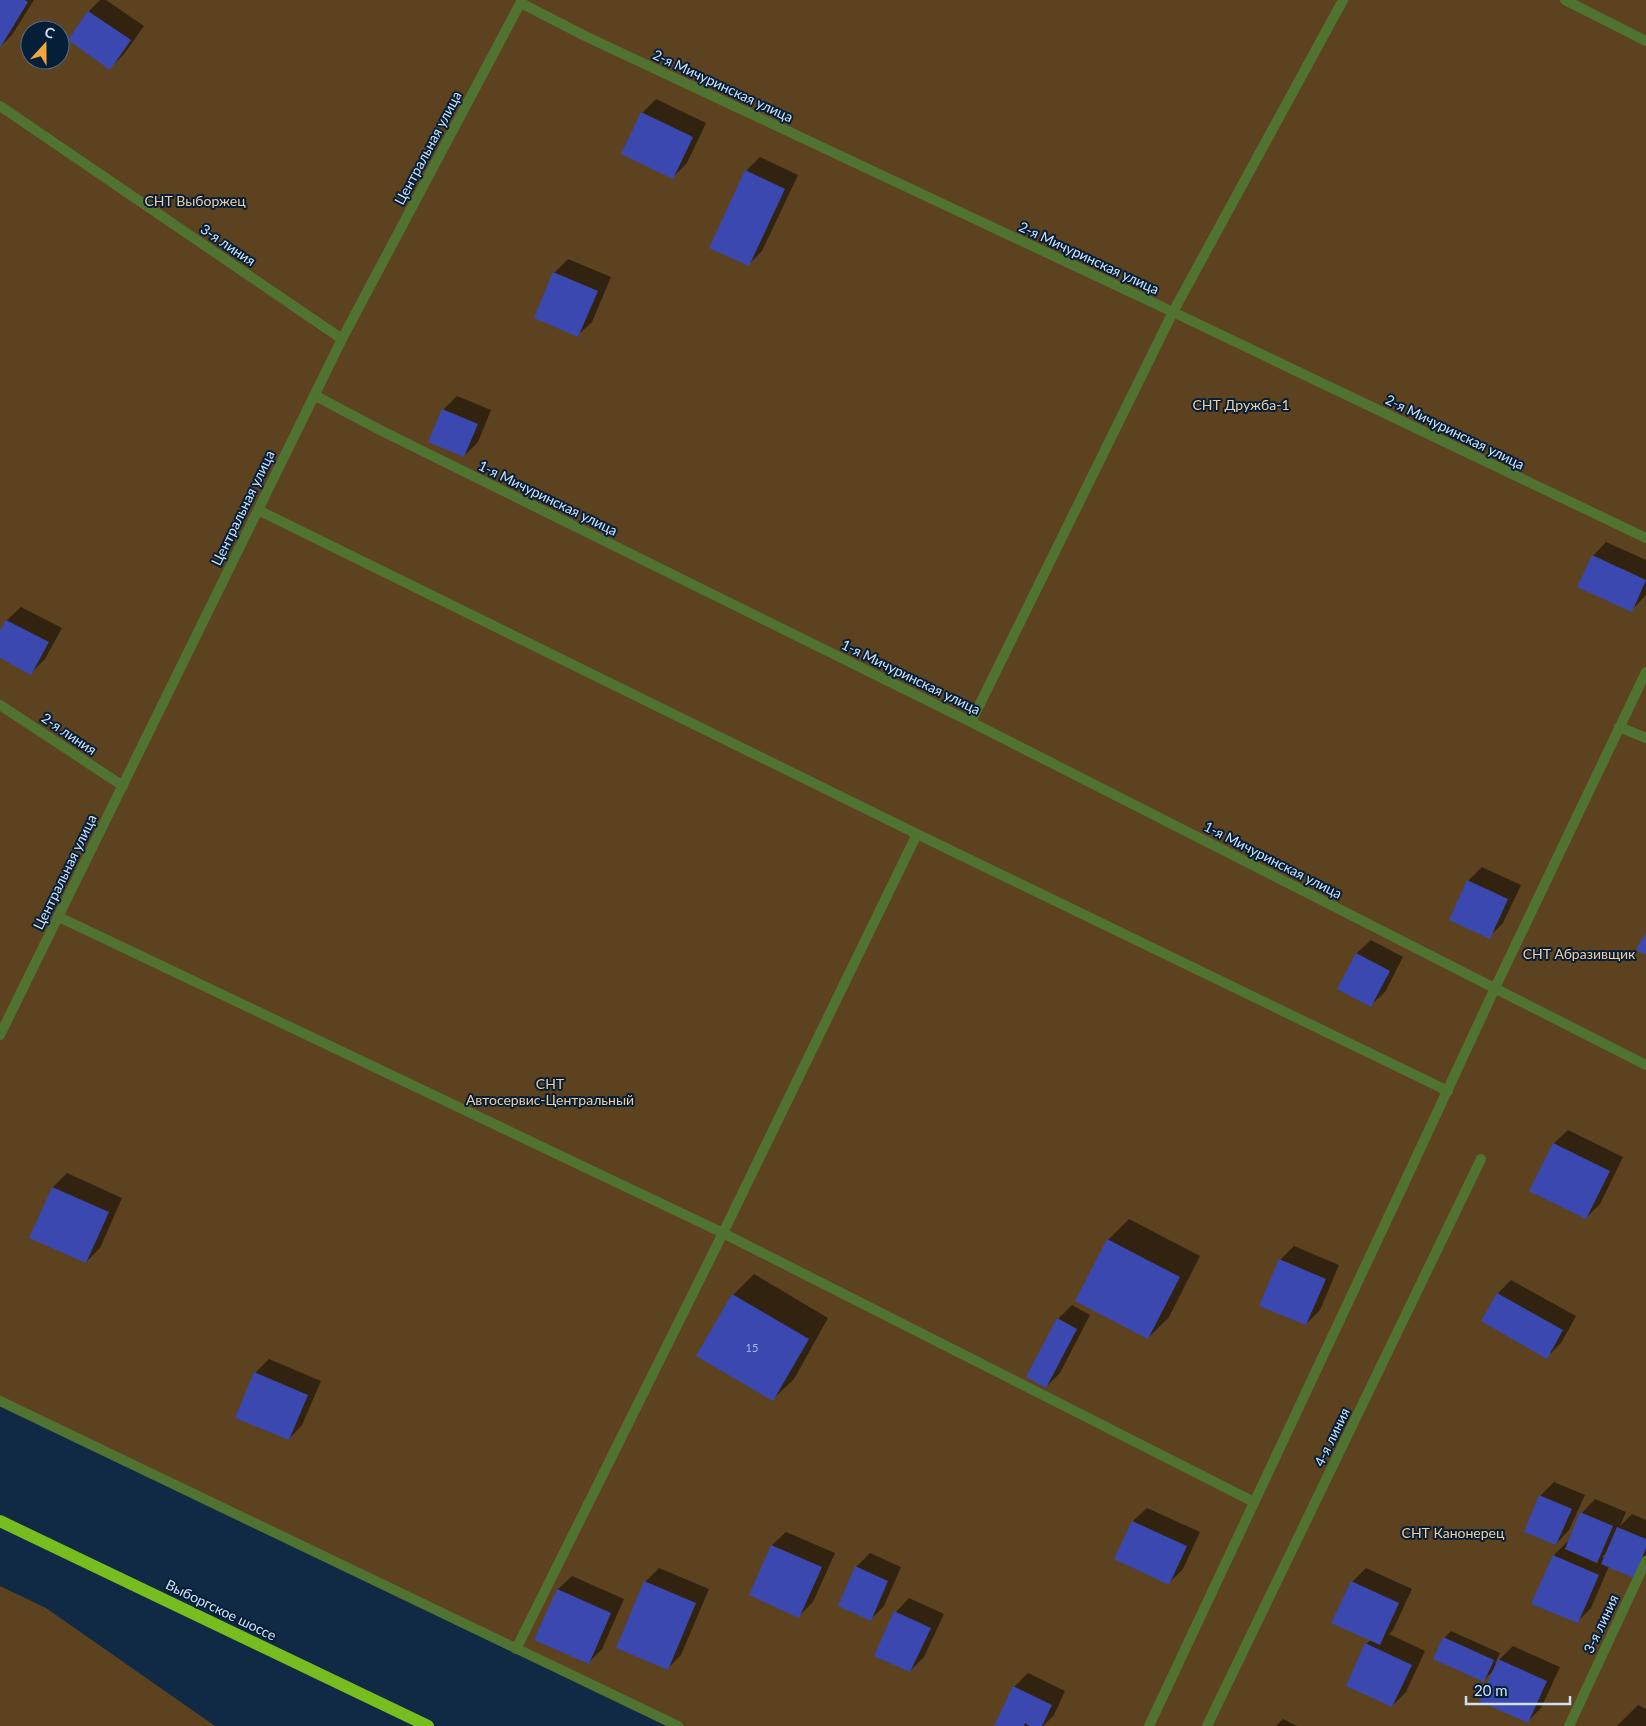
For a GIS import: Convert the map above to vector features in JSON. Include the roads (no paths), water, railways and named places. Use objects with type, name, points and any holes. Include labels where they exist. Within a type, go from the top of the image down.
[{"type":"main road","name":"Выборгское шоссе","points":[[0,1521],[428,1726]]},
{"type":"street","points":[[970,722],[1173,312],[1344,0]]},
{"type":"street","points":[[1565,0],[1646,41]]},
{"type":"street","name":"2-я Мичуринская улица","points":[[522,1],[586,36],[1173,312],[1646,538]]},
{"type":"street","name":"Центральная улица","points":[[0,1035],[342,339],[522,1]]},
{"type":"street","name":"3-я линия","points":[[0,106],[342,339]]},
{"type":"street","name":"1-я Мичуринская улица","points":[[314,395],[380,430],[970,722],[1646,1065]]},
{"type":"street","points":[[258,510],[917,834],[1448,1091]]},
{"type":"street","points":[[1149,1726],[1495,988],[1646,672]]},
{"type":"street","name":"2-я линия","points":[[0,705],[123,786]]},
{"type":"street","points":[[1619,727],[1646,738]]},
{"type":"street","points":[[516,1649],[723,1233],[917,834]]},
{"type":"street","points":[[59,917],[723,1233],[1254,1502]]},
{"type":"street","name":"4-я линия","points":[[1207,1726],[1482,1159]]},
{"type":"street","points":[[0,1401],[678,1726]]},
{"type":"street","name":"3-я линия","points":[[1569,1726],[1646,1561]]},
{"type":"park label","name":"СНТ Выборжец","points":[[195,201]]},
{"type":"park label","name":"СНТ Дружба-1","points":[[1241,405]]},
{"type":"park label","name":"СНТ Абразивщик","points":[[1579,954]]},
{"type":"park label","name":"СНТ Автосервис-Центральный","points":[[550,1092]]},
{"type":"park label","name":"СНТ Канонерец","points":[[1453,1533]]}]
